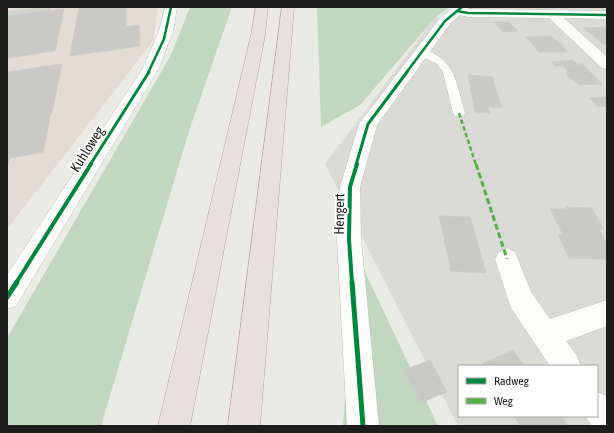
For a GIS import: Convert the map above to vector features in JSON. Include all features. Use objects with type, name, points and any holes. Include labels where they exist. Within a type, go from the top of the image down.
[{"type":"highway","points":[[174,426],[258,36],[262,7]]},
{"type":"highway","points":[[244,426],[288,7]]},
{"type":"street","name":"Kuhloweg","points":[[7,297],[150,68],[162,45],[170,20],[171,7]]},
{"type":"street","name":"Hengert","points":[[364,426],[349,239],[350,187],[368,124],[421,52],[446,21],[459,9],[468,12],[607,15]]},
{"type":"street","points":[[553,15],[607,65]]},
{"type":"street","points":[[507,259],[520,299],[566,365]]},
{"type":"street","points":[[545,335],[607,313]]},
{"type":"street","points":[[598,408],[607,421]]},
{"type":"lane","points":[[421,52],[441,62],[448,72],[459,113]]},
{"type":"shaded area","points":[[7,7],[158,7],[153,41],[7,229]]},
{"type":"shaded area","points":[[51,7],[50,11],[7,16],[7,11]]},
{"type":"shaded area","points":[[475,7],[607,7],[607,426],[458,426],[325,164],[434,19]]},
{"type":"green space","points":[[190,7],[232,7],[189,131],[101,426],[7,426],[7,338],[171,55]]},
{"type":"green space","points":[[317,7],[449,7],[434,19],[360,105],[321,127]]},
{"type":"green space","points":[[355,251],[438,426],[343,426]]},
{"type":"building","points":[[79,7],[126,7],[126,27],[74,34]]},
{"type":"building","points":[[64,9],[55,51],[7,58],[7,16]]},
{"type":"building","points":[[495,22],[509,22],[518,31],[503,32]]},
{"type":"building","points":[[139,25],[140,46],[70,56],[74,34]]},
{"type":"building","points":[[584,28],[607,28],[607,44],[603,44]]},
{"type":"building","points":[[551,36],[564,46],[562,46],[567,52],[539,52],[526,37]]},
{"type":"building","points":[[573,60],[578,65],[555,66],[551,62]]},
{"type":"building","points":[[62,64],[52,113],[7,121],[7,72]]},
{"type":"building","points":[[582,64],[602,84],[579,85],[566,74],[568,71],[562,65]]},
{"type":"building","points":[[468,75],[492,77],[502,108],[488,107],[490,113],[475,112]]},
{"type":"building","points":[[607,97],[607,106],[598,107],[590,98]]},
{"type":"building","points":[[51,113],[43,152],[10,158],[7,168],[7,121]]},
{"type":"building","points":[[566,207],[591,208],[604,229],[599,229],[607,243],[607,259],[569,258],[558,235],[563,235],[550,209],[567,209]]},
{"type":"building","points":[[439,216],[470,217],[482,258],[448,256]]},
{"type":"building","points":[[448,256],[482,258],[486,273],[451,271]]},
{"type":"building","points":[[513,350],[523,365],[482,365]]},
{"type":"building","points":[[430,360],[447,392],[420,403],[404,370]]},
{"type":"building","points":[[515,417],[562,417],[568,426],[520,426]]},
{"type":"marked path","points":[[459,113],[507,259]]},
{"type":"cycle path","points":[[7,297],[151,68],[166,31],[171,7]]},
{"type":"cycle path","points":[[363,426],[349,239],[350,187],[368,124],[445,21],[462,7]]},
{"type":"cycle path","points":[[457,11],[468,13],[607,15]]}]
